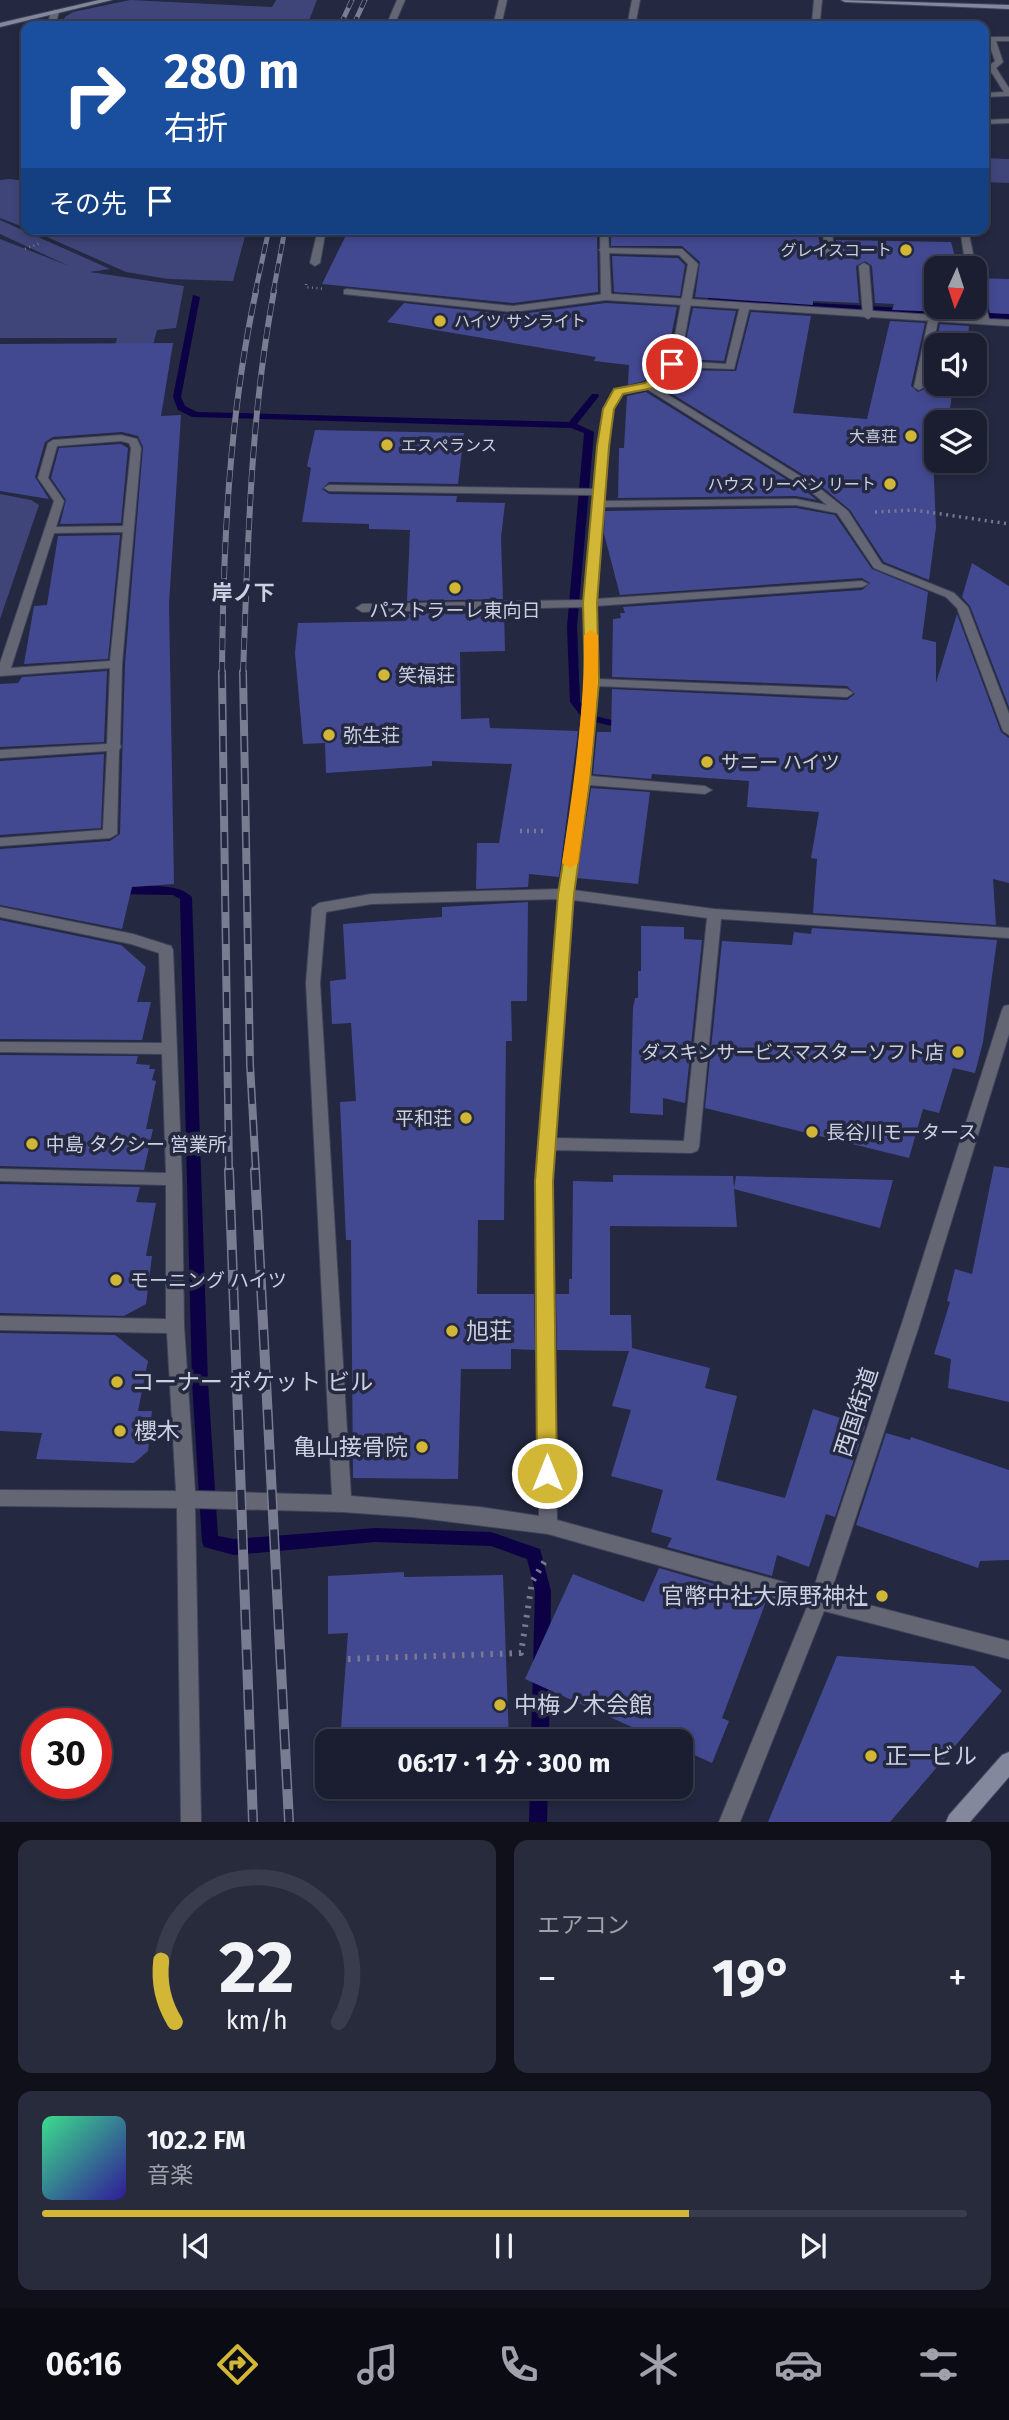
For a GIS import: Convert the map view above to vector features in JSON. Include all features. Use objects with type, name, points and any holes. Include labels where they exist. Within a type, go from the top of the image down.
[{"type":"main road","points":[[0,25],[108,0]]},
{"type":"main road","points":[[845,0],[1009,7]]},
{"type":"main road","points":[[956,1822],[1009,1762]]},
{"type":"street","points":[[392,21],[401,0]]},
{"type":"street","points":[[498,21],[503,0]]},
{"type":"street","points":[[632,21],[636,0]]},
{"type":"street","points":[[816,21],[818,0]]},
{"type":"street","points":[[52,21],[55,12]]},
{"type":"street","points":[[989,39],[1009,39]]},
{"type":"street","points":[[989,43],[999,62],[992,67],[1009,94],[989,95]]},
{"type":"street","points":[[997,121],[1002,130]]},
{"type":"street","points":[[989,122],[1009,121]]},
{"type":"street","points":[[315,263],[321,235]]},
{"type":"street","points":[[604,235],[606,297]]},
{"type":"street","points":[[828,235],[830,256]]},
{"type":"street","points":[[965,235],[969,256]]},
{"type":"street","points":[[555,1529],[547,1144],[566,894],[583,780],[592,682],[590,603],[598,498],[608,409],[618,392],[649,386],[672,364],[688,303],[693,264],[682,252],[604,250]]},
{"type":"street","points":[[864,266],[868,316]]},
{"type":"street","points":[[347,292],[513,309],[606,297],[1009,323]]},
{"type":"street","points":[[672,364],[730,367],[745,306]]},
{"type":"street","points":[[919,387],[933,320]]},
{"type":"street","points":[[649,386],[814,488],[844,513],[878,566],[950,595],[962,607],[1009,731]]},
{"type":"street","points":[[0,842],[110,834],[116,664],[136,448],[133,441],[121,438],[53,443],[43,478],[59,501],[2,672],[116,664]]},
{"type":"street","points":[[329,488],[796,502],[822,505],[844,513]]},
{"type":"street","points":[[50,530],[129,529]]},
{"type":"street","points":[[362,608],[590,603],[862,584]]},
{"type":"street","points":[[592,682],[847,693]]},
{"type":"street","points":[[0,754],[115,747]]},
{"type":"street","points":[[583,780],[705,790]]},
{"type":"street","points":[[342,1503],[313,982],[319,908],[371,899],[566,894],[714,914],[1009,933]]},
{"type":"street","points":[[0,912],[133,939],[166,950],[174,1179],[174,1326],[186,1501],[191,1822]]},
{"type":"street","points":[[547,1144],[691,1147],[714,914]]},
{"type":"street","name":"西国街道","points":[[729,1822],[819,1600],[915,1311],[1009,1010]]},
{"type":"street","points":[[0,1047],[169,1049]]},
{"type":"street","points":[[0,1175],[174,1179]]},
{"type":"street","points":[[0,1323],[174,1326]]},
{"type":"street","points":[[0,1498],[342,1503],[503,1518],[555,1529],[1009,1650]]},
{"type":"path","points":[[25,249],[40,243]]},
{"type":"path","points":[[844,513],[914,510],[1009,524]]},
{"type":"path","points":[[348,1659],[521,1653],[532,1582],[555,1529]]},
{"type":"shaded area","points":[[130,0],[272,7],[276,0],[317,0],[309,21],[63,21],[73,12]]},
{"type":"shaded area","points":[[989,158],[1009,159],[1009,183],[989,182]]},
{"type":"shaded area","points":[[0,180],[21,180],[21,226],[0,218]]},
{"type":"shaded area","points":[[0,220],[21,229],[21,235],[34,235],[110,269],[90,272],[184,286],[176,328],[157,330],[151,352],[114,352],[117,338],[0,338],[0,239],[69,266],[0,234]]},
{"type":"shaded area","points":[[43,235],[245,235],[233,281],[168,279],[126,272]]},
{"type":"shaded area","points":[[0,494],[31,500],[39,505],[0,619]]},
{"type":"building","points":[[346,235],[597,235],[598,292],[513,303],[322,284]]},
{"type":"building","points":[[611,235],[818,235],[822,256],[829,261],[838,256],[836,240],[951,242],[955,256],[924,256],[924,311],[892,310],[894,304],[875,303],[872,266],[865,261],[856,266],[859,303],[813,301],[813,305],[695,297],[700,262],[682,246],[611,246]]},
{"type":"building","points":[[612,256],[678,258],[685,265],[680,296],[614,292]]},
{"type":"building","points":[[987,278],[1009,279],[1009,314],[990,313]]},
{"type":"building","points":[[404,303],[513,315],[606,303],[677,307],[666,361],[644,381],[628,385],[629,365],[594,361],[596,357],[387,322]]},
{"type":"building","points":[[693,308],[736,311],[724,361],[682,359]]},
{"type":"building","points":[[751,312],[811,316],[793,413],[867,419],[890,321],[925,323],[911,386],[918,392],[924,389],[924,396],[952,396],[950,410],[924,410],[924,473],[934,473],[936,527],[929,580],[884,562],[850,510],[820,485],[659,386],[675,370],[736,371]]},
{"type":"building","points":[[940,324],[969,326],[968,333],[938,333]]},
{"type":"building","points":[[173,343],[161,416],[181,415],[169,604],[174,884],[132,887],[122,929],[0,905],[0,849],[110,841],[120,834],[125,664],[143,447],[138,436],[122,432],[53,437],[45,442],[35,477],[49,499],[0,491],[0,344]]},
{"type":"building","points":[[646,392],[817,500],[796,496],[618,498],[619,448],[624,448],[627,396]]},
{"type":"building","points":[[315,430],[464,433],[458,484],[329,482],[322,489],[329,494],[457,496],[456,502],[505,503],[501,538],[503,599],[407,601],[410,530],[369,529],[369,524],[302,522],[311,468],[307,466]]},
{"type":"building","points":[[121,444],[128,448],[121,523],[60,524],[66,500],[51,478],[59,448]]},
{"type":"building","points":[[796,508],[835,515],[872,569],[928,592],[922,639],[936,642],[936,683],[957,614],[1001,732],[1009,738],[1009,883],[993,879],[996,925],[813,913],[817,859],[811,858],[819,812],[747,807],[749,781],[652,774],[651,779],[593,774],[597,732],[611,732],[612,689],[847,700],[855,694],[847,686],[612,677],[613,619],[621,618],[620,613],[625,613],[623,607],[862,590],[870,583],[862,578],[620,595],[604,534],[605,511]]},
{"type":"building","points":[[120,535],[108,659],[24,664],[34,606],[47,605],[58,536]]},
{"type":"building","points":[[972,563],[1009,586],[1009,707],[970,606],[962,597]]},
{"type":"building","points":[[504,611],[505,651],[460,652],[461,719],[489,718],[490,728],[578,731],[559,877],[529,874],[528,887],[476,889],[477,843],[499,843],[512,764],[432,761],[432,766],[326,773],[325,743],[303,744],[295,653],[298,623],[406,621],[407,614]]},
{"type":"building","points":[[107,671],[104,742],[0,747],[0,684],[18,683],[22,677]]},
{"type":"building","points":[[104,754],[101,828],[0,835],[0,761]]},
{"type":"building","points":[[591,788],[650,792],[638,884],[577,878]]},
{"type":"building","points":[[528,902],[527,1001],[511,1001],[512,1041],[506,1041],[504,1220],[478,1220],[477,1294],[534,1294],[535,1350],[511,1349],[511,1369],[461,1369],[458,1479],[353,1478],[351,1240],[346,1240],[340,1102],[356,1101],[351,1023],[332,1024],[330,981],[346,979],[343,924],[442,917],[442,907]]},
{"type":"building","points":[[0,920],[121,945],[146,967],[137,1002],[151,1002],[142,1040],[0,1039]]},
{"type":"building","points":[[641,926],[684,927],[684,939],[702,940],[685,1103],[663,1098],[663,1115],[630,1113],[633,1008],[635,998],[638,998],[638,971],[641,971]]},
{"type":"building","points":[[812,928],[997,940],[983,1042],[975,1073],[953,1068],[939,1113],[923,1109],[909,1158],[705,1108],[722,941],[792,945],[794,932],[811,934]]},
{"type":"building","points":[[0,1055],[138,1056],[136,1064],[150,1065],[149,1069],[155,1069],[152,1080],[156,1081],[146,1129],[153,1129],[144,1170],[0,1166]]},
{"type":"building","points":[[994,1166],[1009,1168],[1009,1402],[948,1388],[951,1359],[934,1354],[950,1302],[947,1301],[955,1269],[972,1274]]},
{"type":"building","points":[[613,1175],[733,1176],[734,1188],[736,1176],[893,1180],[880,1228],[734,1189],[737,1227],[610,1226],[610,1315],[631,1315],[632,1348],[710,1368],[705,1388],[737,1396],[716,1480],[785,1498],[813,1409],[865,1426],[835,1517],[826,1514],[809,1567],[777,1555],[772,1576],[667,1547],[672,1538],[651,1532],[663,1490],[611,1476],[631,1410],[612,1406],[629,1351],[557,1350],[556,1294],[569,1294],[569,1279],[572,1279],[573,1181],[613,1182]]},
{"type":"building","points":[[0,1184],[140,1187],[136,1202],[156,1203],[146,1256],[152,1256],[146,1304],[124,1316],[0,1313]]},
{"type":"building","points":[[0,1333],[115,1335],[148,1361],[138,1411],[152,1411],[148,1451],[134,1463],[36,1459],[42,1433],[0,1431]]},
{"type":"building","points":[[886,1433],[910,1440],[911,1437],[1009,1470],[1009,1560],[980,1561],[978,1568],[856,1525]]},
{"type":"building","points":[[659,1568],[767,1599],[722,1718],[729,1721],[712,1763],[693,1754],[693,1729],[636,1729],[525,1679],[573,1574],[644,1602]]},
{"type":"building","points":[[404,1572],[404,1577],[503,1575],[509,1729],[341,1729],[348,1633],[328,1634],[328,1576]]},
{"type":"building","name":"正一ビル","points":[[837,1656],[974,1666],[1002,1691],[890,1822],[768,1822]]},
{"type":"waterway","points":[[196,297],[177,397],[181,408],[195,415],[572,425]]},
{"type":"waterway","points":[[711,299],[1009,317]]},
{"type":"waterway","points":[[572,425],[595,396]]},
{"type":"waterway","points":[[572,425],[589,432],[572,627],[575,702],[587,717],[628,727]]},
{"type":"waterway","points":[[116,891],[175,891],[186,897],[200,1382],[210,1542],[234,1547],[375,1535],[491,1539],[534,1554],[543,1591],[540,1729]]},
{"type":"waterway","points":[[538,1822],[539,1799]]},
{"type":"railway","points":[[342,21],[352,0]]},
{"type":"railway","points":[[355,21],[365,0]]},
{"type":"railway","points":[[255,293],[268,235]]},
{"type":"railway","points":[[273,293],[284,235]]},
{"type":"railway","points":[[222,673],[229,482],[239,386],[256,291]]},
{"type":"railway","points":[[243,673],[255,434],[274,291]]},
{"type":"railway","points":[[222,673],[229,1172]]},
{"type":"railway","points":[[243,673],[250,1064],[256,1172]]},
{"type":"railway","points":[[229,1170],[253,1822]]},
{"type":"railway","points":[[255,1170],[289,1822]]},
{"type":"slow traffic","points":[[570,863],[583,780],[592,682],[591,635]]},
{"type":"place","name":"グレイスコート","points":[[906,250]]},
{"type":"place","name":"ハイツ サンライト","points":[[440,321]]},
{"type":"place","name":"大喜荘","points":[[911,436]]},
{"type":"place","name":"エスぺランス","points":[[387,445]]},
{"type":"place","name":"ハウス リーベン リート","points":[[890,484]]},
{"type":"place","name":"パストラーレ東向日","points":[[455,588]]},
{"type":"place","name":"笑福荘","points":[[384,675]]},
{"type":"place","name":"弥生荘","points":[[329,735]]},
{"type":"place","name":"サニー ハイツ","points":[[707,762]]},
{"type":"place","name":"ダスキンサービスマスターソフト店","points":[[958,1052]]},
{"type":"place","name":"平和荘","points":[[466,1118]]},
{"type":"place","name":"長谷川モータース","points":[[812,1132]]},
{"type":"place","name":"中島 タクシー 営業所","points":[[32,1144]]},
{"type":"place","name":"モーニング ハイツ","points":[[116,1280]]},
{"type":"place","name":"旭荘","points":[[452,1331]]},
{"type":"place","name":"コーナー ポケット ビル","points":[[117,1382]]},
{"type":"place","name":"櫻木","points":[[120,1431]]},
{"type":"place","name":"亀山接骨院","points":[[422,1447]]},
{"type":"place","name":"官幣中社大原野神社","points":[[882,1596]]},
{"type":"place","name":"中梅ノ木会館","points":[[500,1705]]},
{"type":"place","name":"正一ビル","points":[[871,1756]]},
{"type":"district","name":"岸ノ下","points":[[243,593]]},
{"type":"route","points":[[547,1473],[544,1181],[566,894],[583,780],[592,682],[590,603],[603,446],[608,409],[618,392],[649,386],[672,364]]}]
